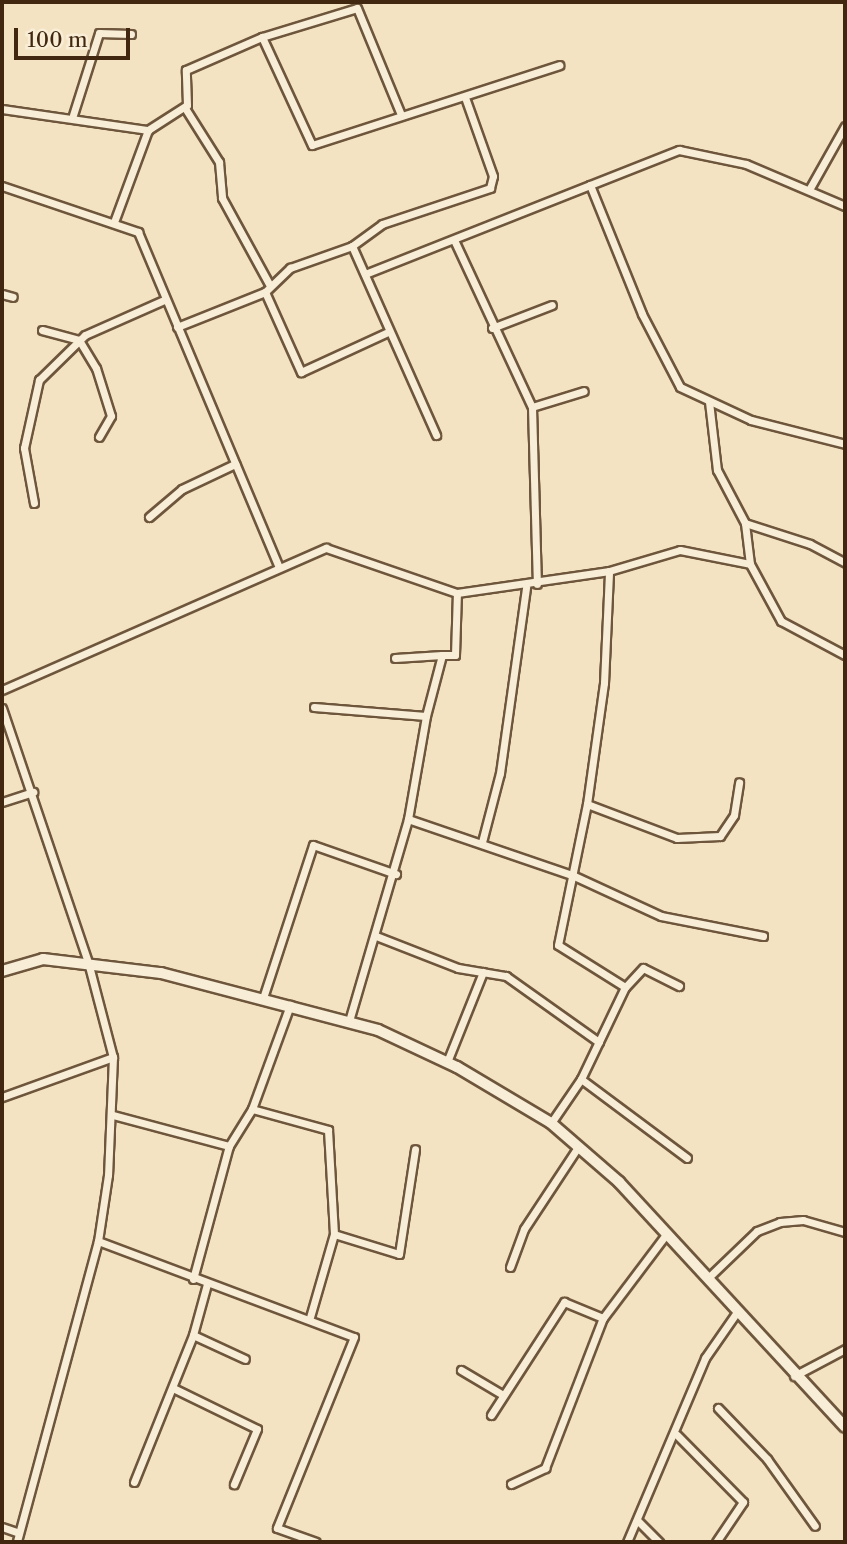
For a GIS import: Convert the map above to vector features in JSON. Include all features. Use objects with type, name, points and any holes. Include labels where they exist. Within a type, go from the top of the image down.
[{"type":"street","points":[[269,284],[222,198],[219,162],[185,108],[186,70],[262,37],[357,8],[401,115]]},
{"type":"street","points":[[73,115],[99,33],[131,34]]},
{"type":"street","points":[[262,37],[312,145],[401,115],[466,100],[559,65]]},
{"type":"street","points":[[177,327],[265,292],[269,284],[290,268],[352,246],[382,224],[489,188],[493,176],[466,100]]},
{"type":"street","points":[[114,222],[148,131],[185,108]]},
{"type":"street","points":[[2,109],[73,115],[148,131]]},
{"type":"street","points":[[810,188],[845,126]]},
{"type":"street","points":[[365,274],[455,242],[679,150],[746,164],[810,188],[845,206]]},
{"type":"street","points":[[2,186],[138,232],[164,300],[279,567]]},
{"type":"street","points":[[590,186],[642,314],[680,387],[709,402],[845,444]]},
{"type":"street","points":[[455,242],[492,328],[532,407],[537,584]]},
{"type":"street","points":[[352,246],[436,435]]},
{"type":"street","points":[[265,292],[301,372],[388,332]]},
{"type":"street","points":[[2,293],[13,297]]},
{"type":"street","points":[[34,503],[24,448],[39,380],[79,340],[164,300]]},
{"type":"street","points":[[492,328],[552,305]]},
{"type":"street","points":[[42,330],[79,340],[110,406],[99,437]]},
{"type":"street","points":[[532,407],[584,391]]},
{"type":"street","points":[[709,402],[717,470],[746,523],[750,564],[781,621],[845,655]]},
{"type":"street","points":[[149,517],[182,489],[235,464]]},
{"type":"street","points":[[746,523],[810,544],[845,563]]},
{"type":"street","points":[[2,690],[279,567],[337,549],[457,593],[526,587],[609,571],[680,550],[750,564]]},
{"type":"street","points":[[609,571],[604,683],[587,804],[558,944],[625,987]]},
{"type":"street","points":[[482,842],[500,773],[526,587]]},
{"type":"street","points":[[395,658],[455,655],[457,593]]},
{"type":"street","points":[[349,1021],[396,874],[426,716],[442,655]]},
{"type":"street","points":[[314,707],[426,716]]},
{"type":"street","points":[[2,708],[33,792],[88,962],[113,1057],[113,1115],[98,1241],[17,1542]]},
{"type":"street","points":[[587,804],[632,816],[677,838],[720,836],[734,815],[739,782]]},
{"type":"street","points":[[2,802],[33,792]]},
{"type":"street","points":[[408,819],[572,874],[661,916],[763,936]]},
{"type":"street","points":[[263,998],[313,845],[396,874]]},
{"type":"street","points":[[376,936],[484,972],[506,976],[599,1042]]},
{"type":"street","points":[[2,971],[43,959],[88,962],[290,1004],[349,1021],[447,1062],[551,1123],[578,1147],[664,1237],[709,1277],[794,1376],[845,1427]]},
{"type":"street","points":[[551,1123],[581,1079],[625,987],[643,968],[679,986]]},
{"type":"street","points":[[447,1062],[484,972]]},
{"type":"street","points":[[192,1279],[229,1146],[252,1109],[290,1004]]},
{"type":"street","points":[[2,1097],[113,1057]]},
{"type":"street","points":[[581,1079],[687,1158]]},
{"type":"street","points":[[252,1109],[328,1130],[334,1234],[310,1317]]},
{"type":"street","points":[[113,1115],[229,1146]]},
{"type":"street","points":[[510,1267],[524,1229],[578,1147]]},
{"type":"street","points":[[334,1234],[399,1254],[415,1149]]},
{"type":"street","points":[[709,1277],[757,1231],[780,1222],[803,1220],[845,1232]]},
{"type":"street","points":[[510,1484],[545,1468],[603,1318],[664,1237]]},
{"type":"street","points":[[98,1241],[192,1279],[310,1317],[354,1337],[277,1528],[316,1542]]},
{"type":"street","points":[[134,1482],[175,1389],[207,1284]]},
{"type":"street","points":[[491,1415],[564,1302],[603,1318]]},
{"type":"street","points":[[627,1542],[677,1434],[705,1358],[737,1312]]},
{"type":"street","points":[[193,1335],[245,1359]]},
{"type":"street","points":[[794,1376],[845,1349]]},
{"type":"street","points":[[461,1370],[502,1395]]},
{"type":"street","points":[[175,1389],[257,1429],[234,1484]]},
{"type":"street","points":[[718,1408],[766,1459],[815,1526]]},
{"type":"street","points":[[677,1434],[743,1502],[716,1542]]},
{"type":"street","points":[[638,1521],[659,1542]]},
{"type":"street","points":[[2,1527],[19,1533]]}]
